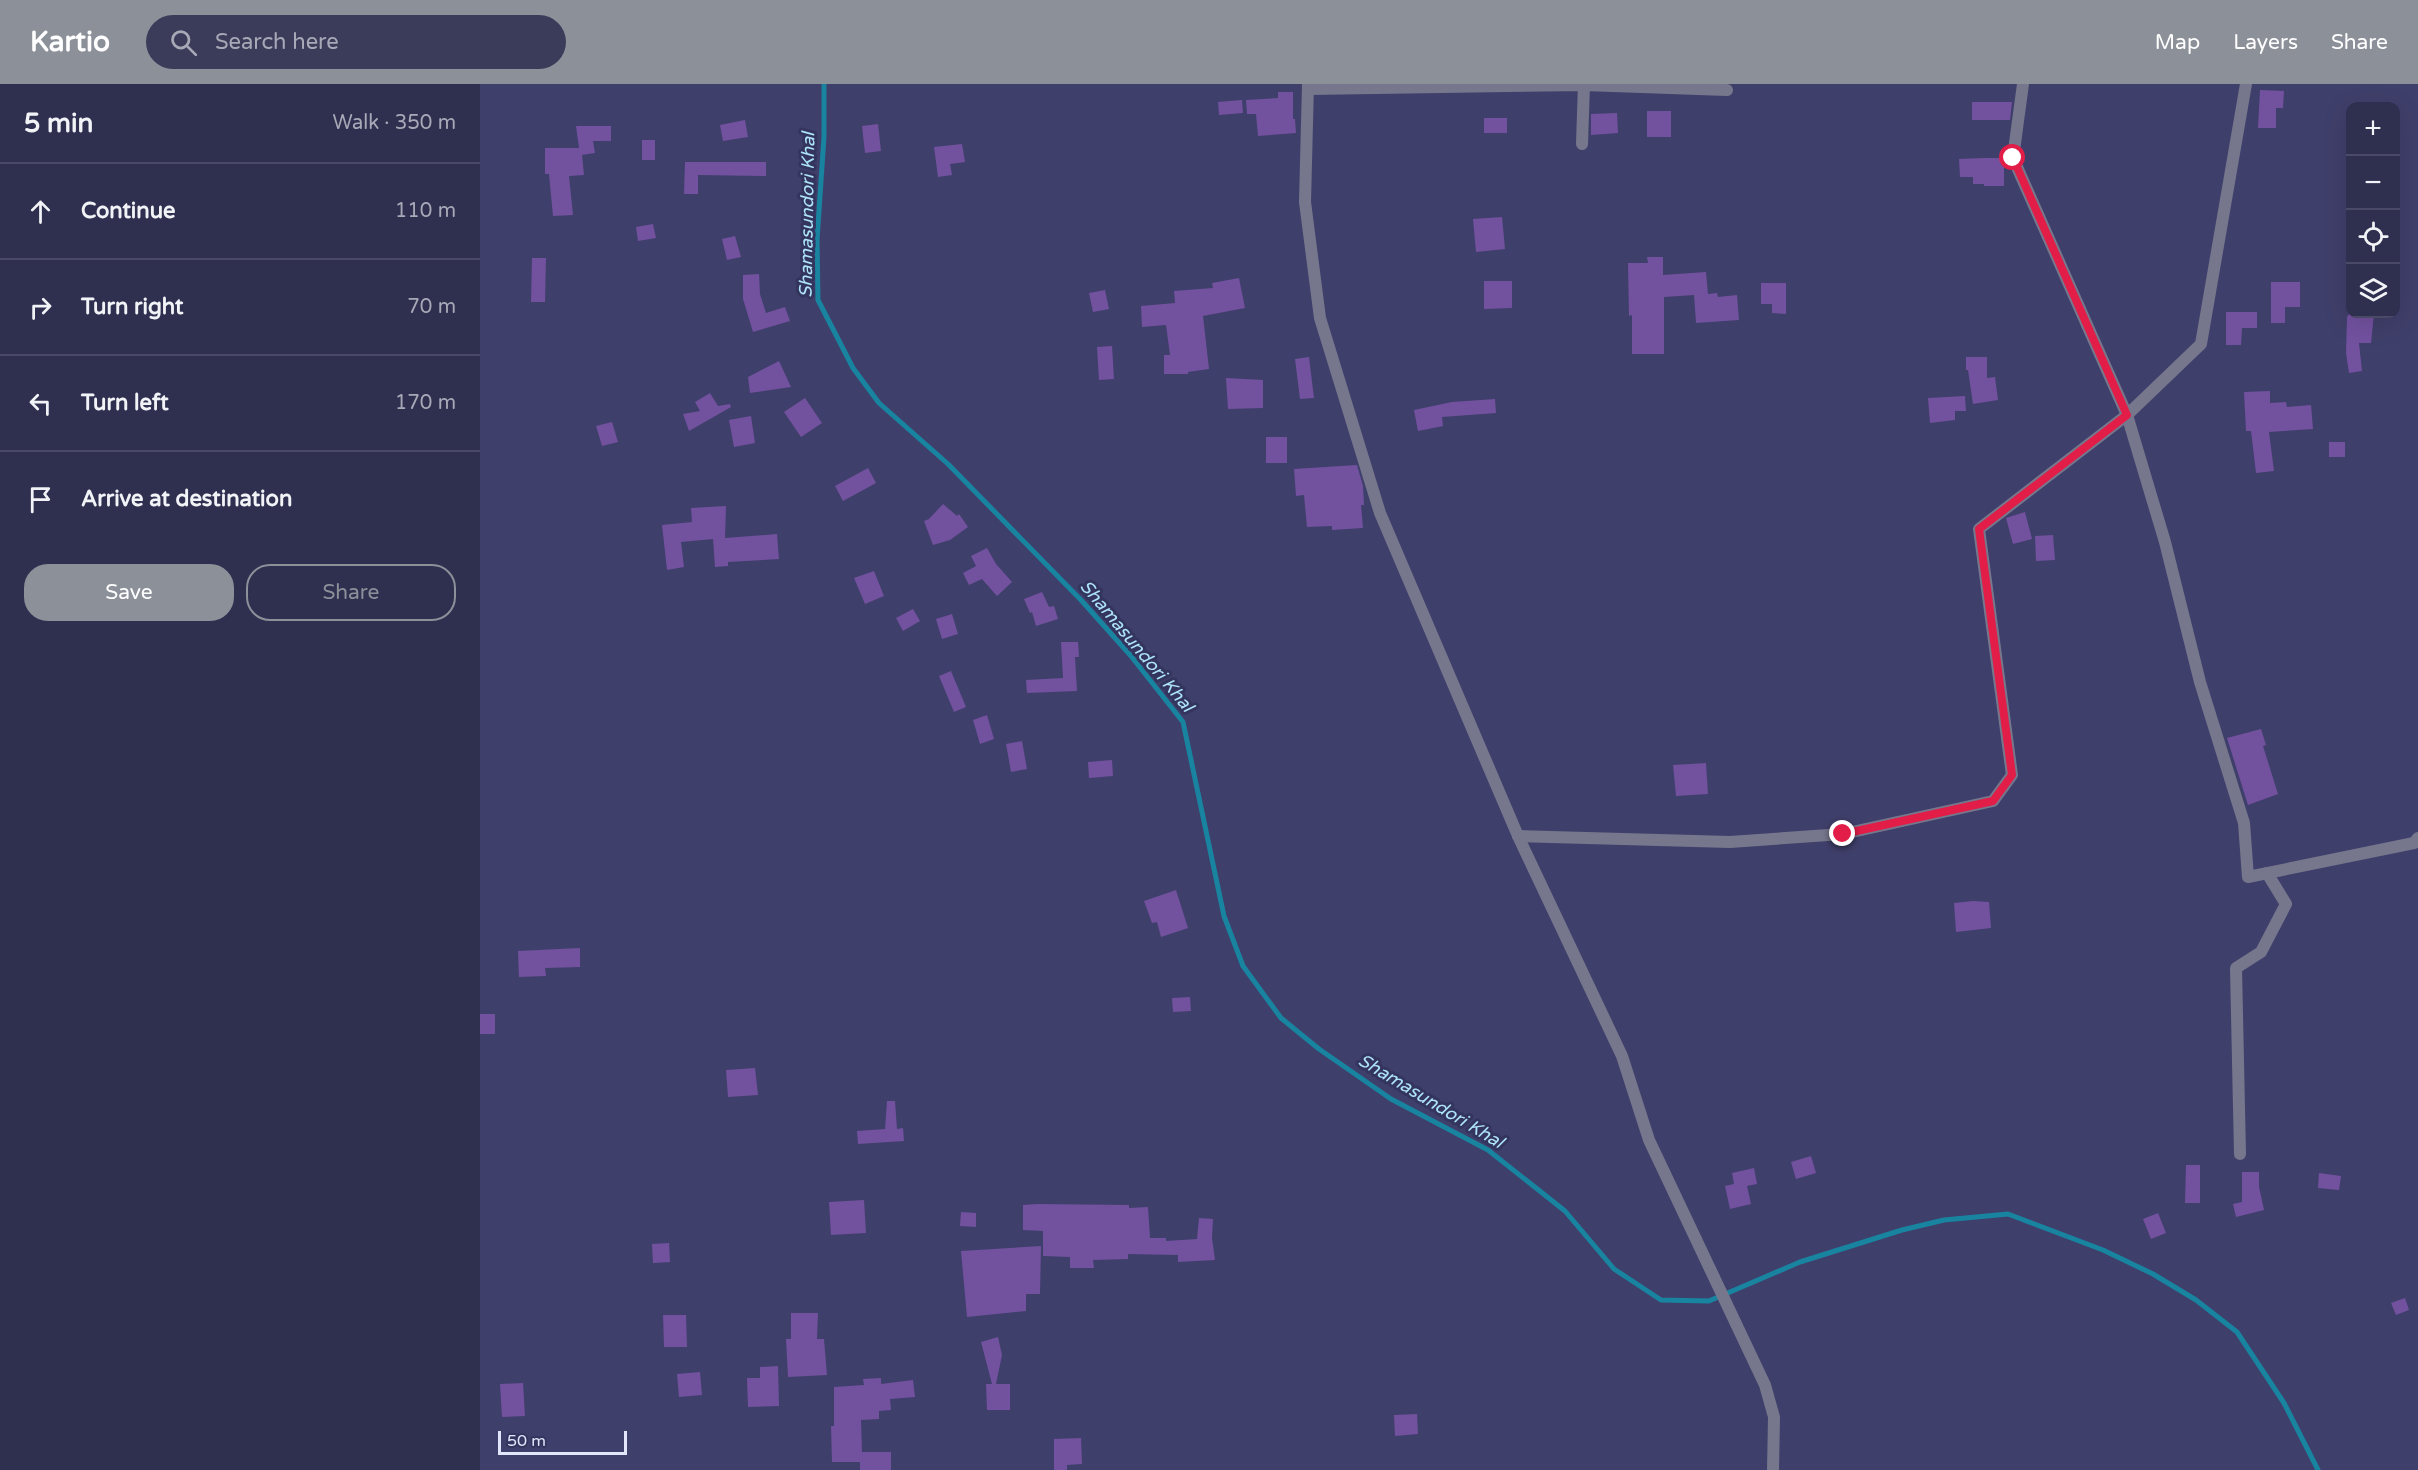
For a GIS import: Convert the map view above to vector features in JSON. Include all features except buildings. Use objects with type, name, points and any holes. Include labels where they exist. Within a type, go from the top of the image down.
[{"type":"street","points":[[2024,84],[2013,158],[2127,415],[2165,542],[2200,682],[2244,823],[2248,877],[2414,843],[2418,838]]},
{"type":"street","points":[[1518,836],[1730,842],[1843,834],[1993,801],[2012,775],[1979,529],[2127,415],[2201,344],[2246,84]]},
{"type":"street","points":[[1582,144],[1584,85]]},
{"type":"street","points":[[1726,90],[1584,85],[1308,86],[1305,202],[1320,318],[1380,513],[1518,836],[1622,1056],[1649,1140],[1765,1385],[1774,1417],[1773,1470]]},
{"type":"street","points":[[2240,1154],[2236,968],[2261,952],[2286,904],[2267,873]]},
{"type":"waterway","name":"Shamasundori Khal","points":[[824,84],[824,137],[817,240],[818,300],[853,368],[879,403],[948,464],[1081,600],[1131,656],[1183,722],[1224,916],[1243,966],[1281,1018],[1319,1049],[1391,1099],[1488,1150],[1565,1211],[1614,1269],[1661,1300],[1709,1301],[1800,1262],[1902,1230],[1944,1220],[2008,1214],[2103,1250],[2153,1274],[2196,1300],[2237,1332],[2284,1403],[2318,1470]]},
{"type":"route","points":[[1843,834],[1993,801],[2012,775],[1979,529],[2127,415],[2013,158]]}]
